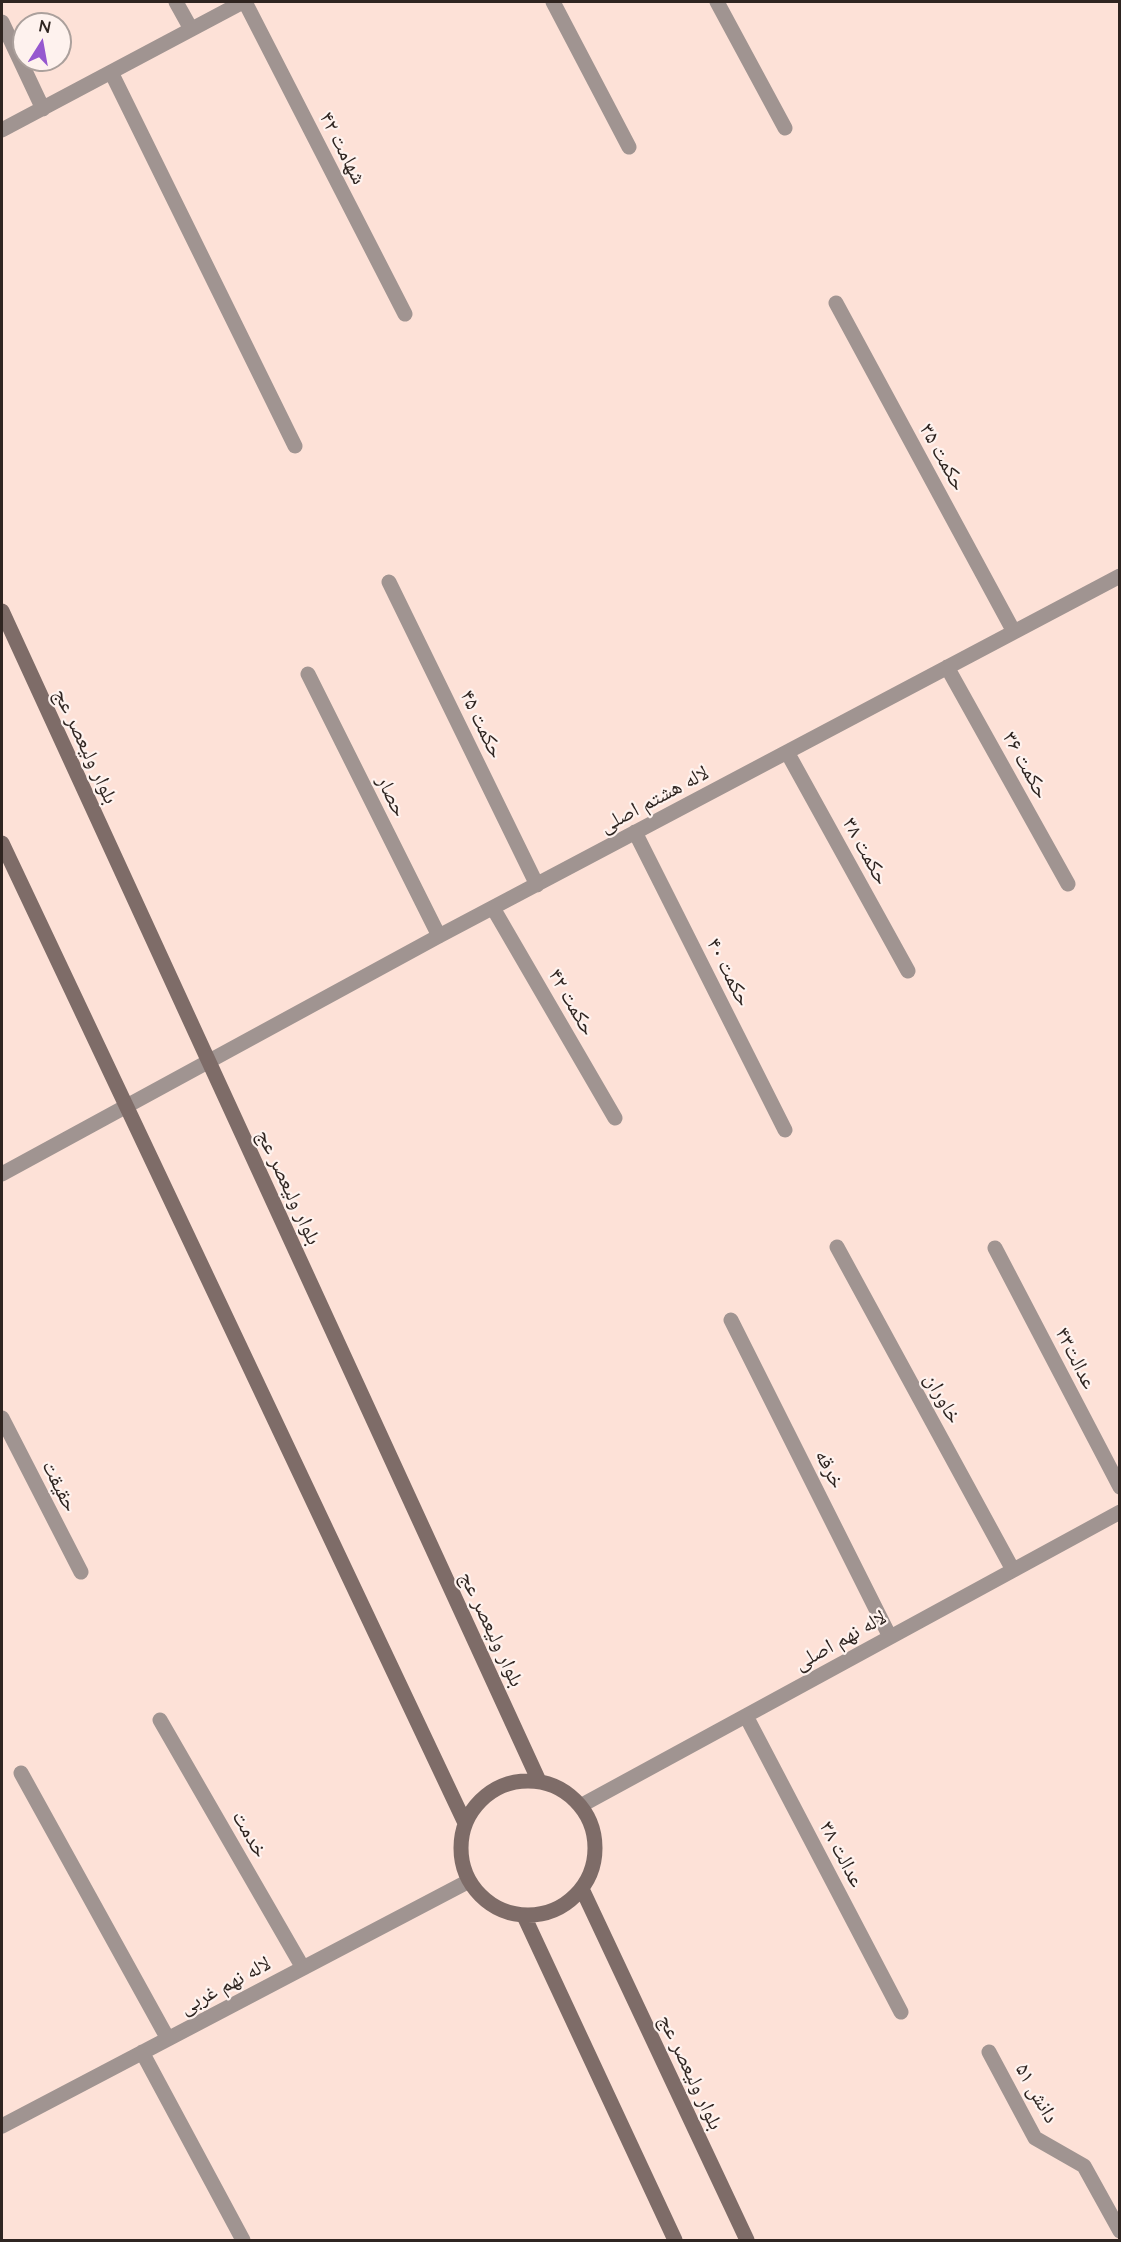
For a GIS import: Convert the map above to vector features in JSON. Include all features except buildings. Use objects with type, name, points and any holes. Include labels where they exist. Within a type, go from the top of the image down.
[{"type":"main road","name":"بلوار ولیعصر عج","points":[[2,611],[539,1780]]},
{"type":"main road","points":[[2,843],[465,1823]]},
{"type":"main road","points":[[521,1780],[539,1780],[565,1790],[582,1805],[592,1825],[597,1847],[593,1870],[582,1889],[566,1905],[546,1914],[524,1916],[501,1910],[483,1898],[469,1881],[461,1860],[460,1838],[465,1823],[481,1799],[500,1786],[521,1780]]},
{"type":"main road","name":"بلوار ولیعصر عج","points":[[582,1889],[747,2241]]},
{"type":"main road","points":[[524,1916],[675,2241]]},
{"type":"street","points":[[176,2],[192,29]]},
{"type":"street","points":[[2,130],[244,2]]},
{"type":"street","name":"شهامت ۴۲","points":[[244,2],[405,314]]},
{"type":"street","points":[[553,2],[629,147]]},
{"type":"street","points":[[717,2],[785,128]]},
{"type":"street","points":[[2,22],[42,109]]},
{"type":"street","points":[[111,72],[295,446]]},
{"type":"street","name":"حکمت ۳۵","points":[[836,303],[1014,632]]},
{"type":"street","name":"لاله هشتم اصلی","points":[[2,1174],[439,936],[1119,576]]},
{"type":"street","name":"حکمت ۴۵","points":[[390,582],[537,885]]},
{"type":"street","name":"حکمت ۳۶","points":[[947,668],[1068,884]]},
{"type":"street","name":"حصار","points":[[308,674],[439,936]]},
{"type":"street","name":"حکمت ۳۸","points":[[787,752],[908,971]]},
{"type":"street","name":"حکمت ۴۰","points":[[635,832],[785,1130]]},
{"type":"street","name":"حکمت ۴۲","points":[[494,908],[615,1118]]},
{"type":"street","name":"خاوران","points":[[837,1247],[1013,1570]]},
{"type":"street","name":"عدالت۴۳","points":[[995,1248],[1119,1487]]},
{"type":"street","name":"خرقه","points":[[731,1320],[890,1637]]},
{"type":"street","name":"حقیقت","points":[[2,1418],[81,1572]]},
{"type":"street","name":"لاله نهم اصلی","points":[[582,1805],[1119,1512]]},
{"type":"street","name":"عدالت ٣٨","points":[[746,1716],[901,2012]]},
{"type":"street","name":"خدمت","points":[[160,1720],[303,1968]]},
{"type":"street","points":[[21,1773],[168,2039]]},
{"type":"street","name":"لاله نهم غربی","points":[[2,2126],[469,1881]]},
{"type":"street","points":[[142,2052],[243,2241]]},
{"type":"street","name":"دانش ۵۱","points":[[989,2052],[1035,2138],[1084,2166],[1119,2231]]}]
